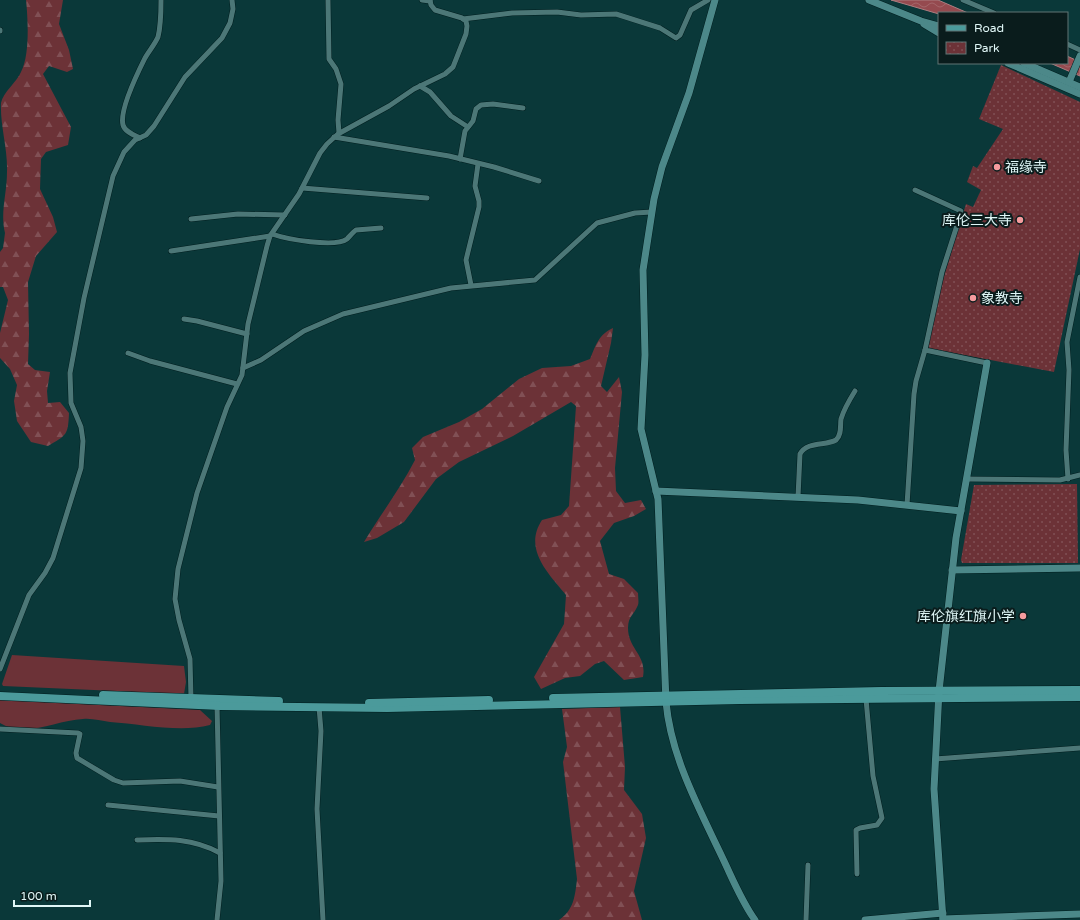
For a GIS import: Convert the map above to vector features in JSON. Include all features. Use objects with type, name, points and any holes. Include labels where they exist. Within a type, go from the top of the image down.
[{"type":"main road","points":[[0,690],[191,698],[395,703],[939,694],[1080,690]]},
{"type":"main road","points":[[0,696],[217,705],[440,708],[666,699],[866,699],[939,694],[1080,697]]},
{"type":"street","points":[[140,138],[123,126],[123,118],[125,108],[139,71],[157,38],[160,26],[161,0]]},
{"type":"street","points":[[0,669],[29,595],[45,573],[53,558],[81,468],[83,441],[81,427],[71,403],[70,373],[75,340],[113,176],[124,152],[140,138],[146,135],[154,126],[185,77],[222,38],[230,23],[233,9],[232,0]]},
{"type":"street","points":[[328,0],[329,59],[336,69],[341,84],[338,120],[340,133]]},
{"type":"street","points":[[422,0],[430,1],[435,10],[463,18],[512,13],[557,12],[581,15],[616,14],[637,22],[654,26],[676,38],[680,35],[691,10],[708,0]]},
{"type":"street","points":[[715,0],[689,93],[662,167],[652,212],[643,270],[645,355],[641,418],[643,439],[656,491],[661,547],[666,699],[670,732],[679,759],[714,840],[742,899],[755,920]]},
{"type":"street","points":[[869,0],[921,21],[938,26]]},
{"type":"street","points":[[963,0],[992,12]]},
{"type":"street","points":[[191,698],[190,660],[176,604],[178,569],[197,493],[227,407],[243,368],[252,307],[271,235],[302,188],[320,153],[334,137],[389,106],[420,86],[445,74],[453,67],[467,26],[466,21],[463,18]]},
{"type":"street","points":[[921,21],[938,31]]},
{"type":"street","points":[[1068,44],[1080,50]]},
{"type":"street","points":[[1069,82],[1080,56]]},
{"type":"street","points":[[1010,64],[1080,94]]},
{"type":"street","points":[[1026,64],[1080,87]]},
{"type":"street","points":[[420,86],[430,92],[451,116],[468,127]]},
{"type":"street","points":[[460,159],[465,131],[473,121],[476,109],[481,105],[493,104],[523,108]]},
{"type":"street","points":[[334,137],[460,159],[539,181]]},
{"type":"street","points":[[471,285],[466,260],[479,208],[479,201],[475,186],[478,164]]},
{"type":"street","points":[[302,188],[427,198]]},
{"type":"street","points":[[907,505],[916,381],[925,350],[942,272],[961,213],[961,211],[915,190]]},
{"type":"street","points":[[243,368],[261,360],[304,332],[343,314],[471,285],[508,284],[535,280],[597,223],[635,213],[652,212]]},
{"type":"street","points":[[191,219],[238,214],[285,215]]},
{"type":"street","points":[[171,251],[271,235],[292,240],[331,242],[347,239],[356,230],[381,228]]},
{"type":"street","points":[[1068,479],[1066,450],[1069,370],[1067,342],[1080,276]]},
{"type":"street","points":[[184,319],[247,334]]},
{"type":"street","points":[[925,350],[987,363],[966,479],[952,570],[939,694],[935,759],[935,802],[943,917]]},
{"type":"street","points":[[128,353],[150,361],[237,384]]},
{"type":"street","points":[[798,497],[800,454],[802,450],[820,443],[835,440],[839,436],[842,419],[855,391]]},
{"type":"street","points":[[966,479],[1068,479],[1080,474]]},
{"type":"street","points":[[656,491],[858,500],[961,511]]},
{"type":"street","points":[[952,570],[1080,568]]},
{"type":"street","points":[[858,874],[856,830],[877,825],[882,818],[873,776],[866,699]]},
{"type":"street","points":[[217,705],[220,853],[220,896],[217,920]]},
{"type":"street","points":[[319,707],[321,731],[317,809],[323,920]]},
{"type":"street","points":[[0,729],[78,733],[80,734],[76,753],[77,758],[114,780],[123,783],[180,781],[218,787]]},
{"type":"street","points":[[935,759],[1080,748]]},
{"type":"street","points":[[108,805],[219,816]]},
{"type":"street","points":[[137,840],[185,840],[204,844],[220,853]]},
{"type":"street","points":[[806,920],[808,865]]},
{"type":"street","points":[[865,920],[1080,914]]},
{"type":"green space","points":[[26,0],[63,0],[59,24],[69,50],[73,69],[67,72],[49,66],[43,74],[71,127],[68,145],[46,152],[41,159],[40,189],[53,217],[57,232],[36,256],[28,282],[28,364],[35,370],[50,372],[47,391],[48,403],[60,402],[69,413],[68,426],[65,434],[63,437],[48,446],[31,442],[17,421],[14,401],[17,385],[10,369],[0,358],[0,333],[8,300],[3,287],[0,287],[0,252],[3,248],[5,233],[3,210],[7,172],[1,103],[4,95],[19,76],[24,65],[28,37]]},
{"type":"green space","name":"库伦三大寺","points":[[1001,65],[1080,102],[1080,249],[1054,372],[928,348],[941,286],[966,204],[973,207],[981,190],[967,182],[973,166],[977,168],[1003,129],[979,119]]},
{"type":"green space","points":[[613,328],[601,386],[607,392],[619,377],[622,392],[615,468],[616,491],[625,503],[641,500],[646,509],[634,516],[614,523],[600,541],[609,574],[624,579],[638,593],[638,605],[630,618],[628,628],[631,641],[640,657],[644,669],[643,677],[624,680],[604,661],[595,664],[580,676],[565,678],[541,689],[534,677],[564,624],[566,595],[545,569],[536,551],[535,541],[537,531],[542,520],[561,515],[569,506],[576,406],[571,402],[513,436],[459,462],[436,479],[404,522],[377,538],[364,542],[409,471],[415,460],[412,448],[423,437],[459,422],[482,409],[519,379],[542,368],[571,366],[590,359],[601,337],[608,330]]},
{"type":"green space","points":[[1077,484],[1078,563],[962,563],[961,560],[974,485]]},
{"type":"green space","points":[[12,655],[184,666],[186,682],[184,694],[3,686],[2,684]]},
{"type":"green space","points":[[0,700],[200,710],[212,721],[210,725],[173,728],[86,719],[73,720],[31,729],[20,729],[0,723]]},
{"type":"green space","points":[[620,707],[625,767],[624,790],[642,814],[646,838],[634,891],[642,920],[559,920],[571,907],[577,879],[563,762],[567,747],[562,709]]},
{"type":"water","points":[[891,0],[938,0],[966,12],[938,12],[938,14]]},
{"type":"water","points":[[1068,56],[1080,62],[1080,76],[1052,64],[1068,64]]},
{"type":"place","name":"福缘寺","points":[[997,167]]},
{"type":"place","name":"库伦三大寺","points":[[1020,220]]},
{"type":"place","name":"象教寺","points":[[973,298]]},
{"type":"place","name":"库伦旗红旗小学","points":[[1023,616]]}]
